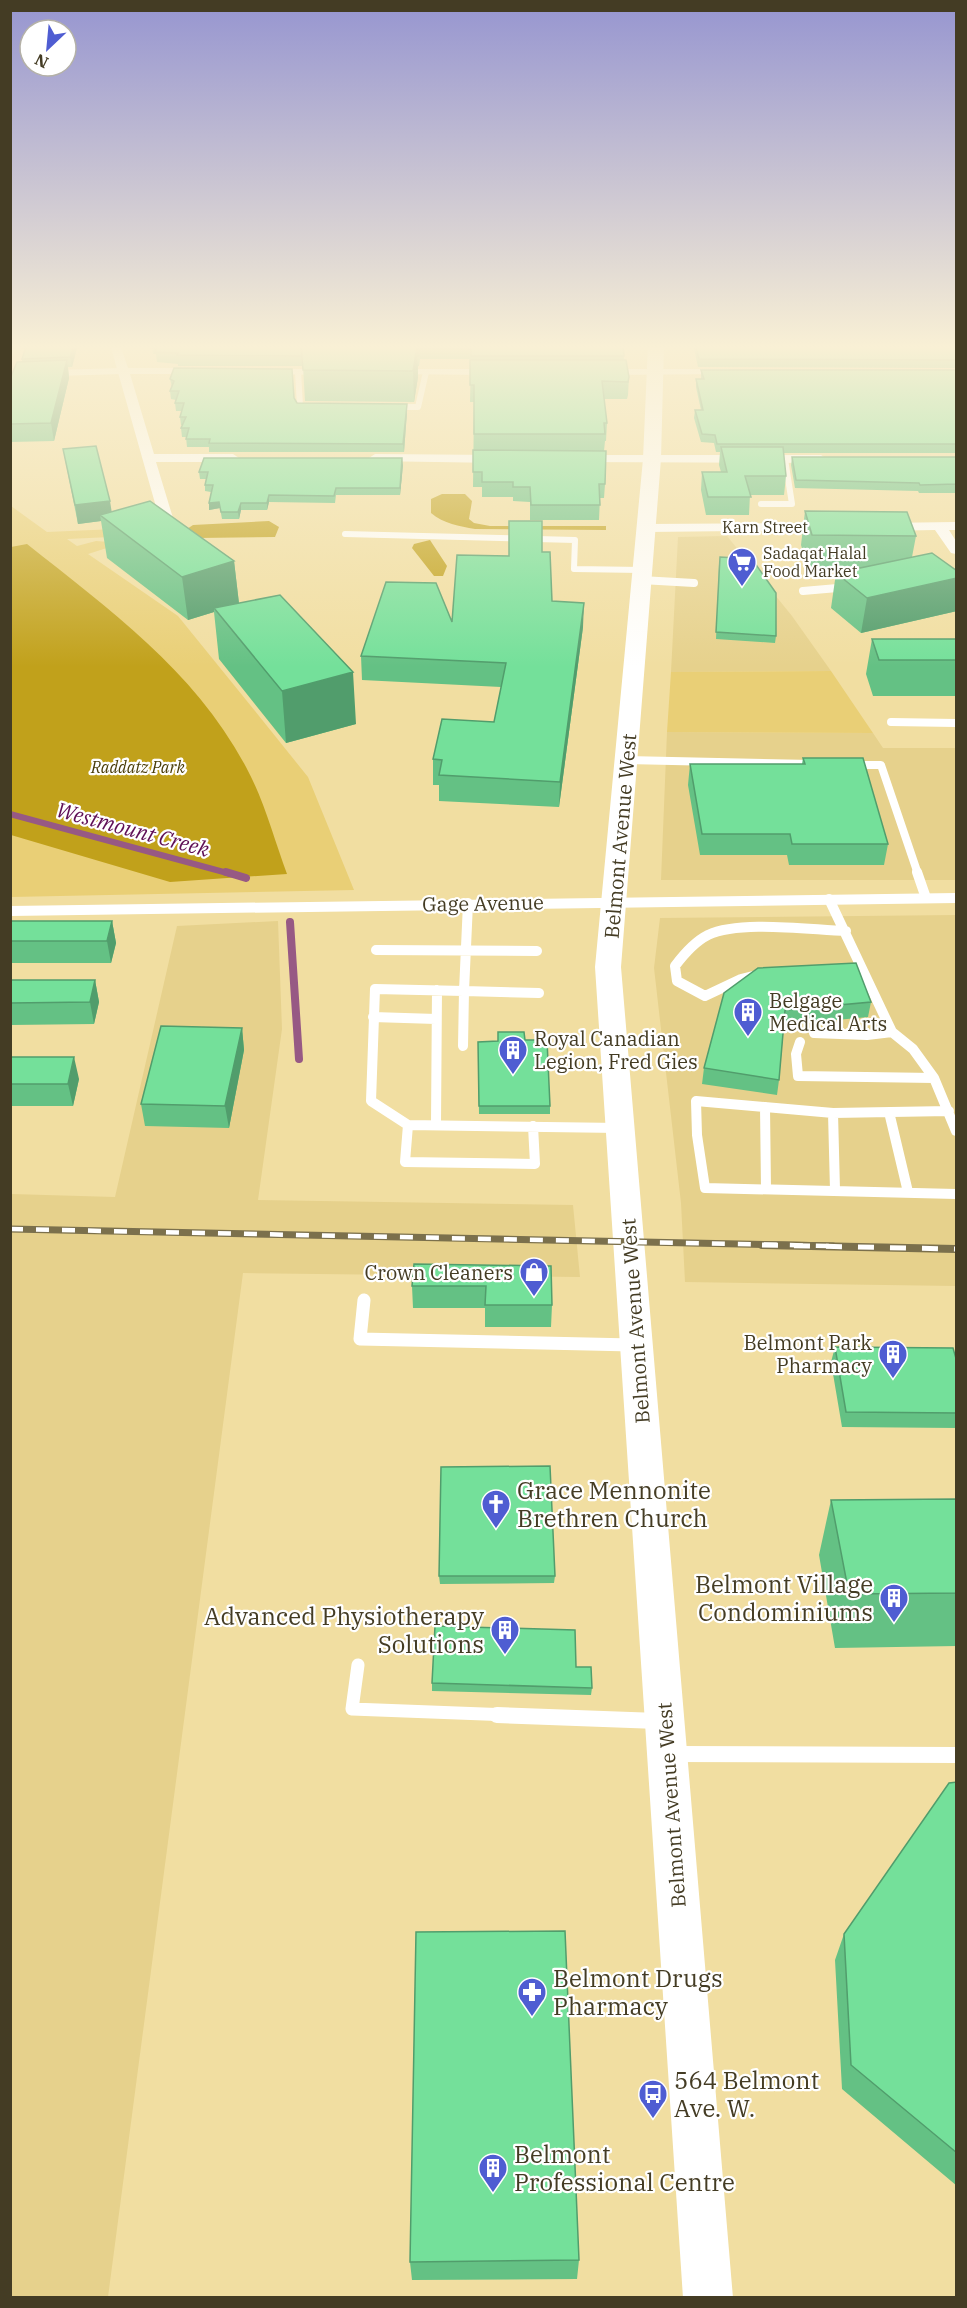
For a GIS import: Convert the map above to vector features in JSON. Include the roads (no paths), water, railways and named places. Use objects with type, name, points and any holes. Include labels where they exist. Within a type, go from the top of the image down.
[{"type":"street","points":[[147,452],[169,528]]},
{"type":"street","name":"Belmont Avenue West","points":[[652,452],[608,967],[708,2298]]},
{"type":"street","points":[[149,458],[244,458]]},
{"type":"street","points":[[361,458],[514,459]]},
{"type":"street","points":[[561,459],[831,459]]},
{"type":"street","points":[[939,526],[957,550]]},
{"type":"street","points":[[868,527],[957,526]]},
{"type":"street","name":"Karn Street","points":[[646,528],[845,527]]},
{"type":"street","name":"Gage Avenue","points":[[10,911],[957,898]]},
{"type":"lane","points":[[761,504],[792,504],[785,459]]},
{"type":"lane","points":[[345,534],[575,540],[574,569],[642,575],[694,583]]},
{"type":"lane","points":[[803,591],[861,585]]},
{"type":"lane","points":[[891,722],[957,723]]},
{"type":"lane","points":[[626,760],[823,764]]},
{"type":"lane","points":[[846,765],[880,765],[926,898]]},
{"type":"lane","points":[[829,899],[892,1032],[913,1049],[934,1078],[957,1131]]},
{"type":"lane","points":[[463,1046],[468,903]]},
{"type":"lane","points":[[770,972],[741,979],[705,996],[677,981],[675,966],[689,947],[714,933],[754,930],[846,931]]},
{"type":"lane","points":[[376,950],[537,951]]},
{"type":"lane","points":[[849,966],[861,965]]},
{"type":"lane","points":[[538,993],[375,989],[371,1101],[408,1125],[620,1128]]},
{"type":"lane","points":[[436,990],[436,1124]]},
{"type":"lane","points":[[373,1017],[436,1019]]},
{"type":"lane","points":[[814,1033],[867,1035],[892,1032]]},
{"type":"lane","points":[[800,1042],[796,1054],[798,1076],[934,1078]]},
{"type":"lane","points":[[949,1111],[834,1113],[696,1101],[697,1135],[705,1188],[957,1194]]},
{"type":"lane","points":[[765,1107],[766,1189]]},
{"type":"lane","points":[[889,1112],[908,1192]]},
{"type":"lane","points":[[834,1113],[835,1190]]},
{"type":"lane","points":[[408,1125],[405,1162],[535,1164],[533,1126]]},
{"type":"lane","points":[[363,1300],[360,1339],[636,1345]]},
{"type":"lane","points":[[358,1665],[352,1709],[666,1738],[957,1755]]},
{"type":"waterway","name":"Westmount Creek","points":[[10,814],[231,874]]},
{"type":"waterway","name":"Westmount Creek","points":[[226,872],[246,878]]},
{"type":"waterway","name":"Westmount Creek","points":[[290,922],[299,1059]]},
{"type":"railway","points":[[10,1229],[833,1246]]},
{"type":"railway","points":[[762,1245],[956,1249]]},
{"type":"place","name":"Sadaqat Halal Food Market","points":[[742,588]]},
{"type":"place","name":"Belgage Medical Arts","points":[[748,1038]]},
{"type":"place","name":"Royal Canadian Legion, Fred Gies","points":[[513,1076]]},
{"type":"place","name":"Crown Cleaners","points":[[534,1298]]},
{"type":"place","name":"Belmont Park Pharmacy","points":[[893,1380]]},
{"type":"place","name":"Grace Mennonite Brethren Church","points":[[496,1530]]},
{"type":"place","name":"Belmont Village Condominiums","points":[[894,1624]]},
{"type":"place","name":"Advanced Physiotherapy Solutions","points":[[505,1656]]},
{"type":"place","name":"Belmont Drugs Pharmacy","points":[[532,2018]]},
{"type":"place","name":"564 Belmont Ave. W.","points":[[653,2120]]},
{"type":"place","name":"Belmont Professional Centre","points":[[493,2194]]},
{"type":"park label","name":"Raddatz Park","points":[[138,767]]}]
